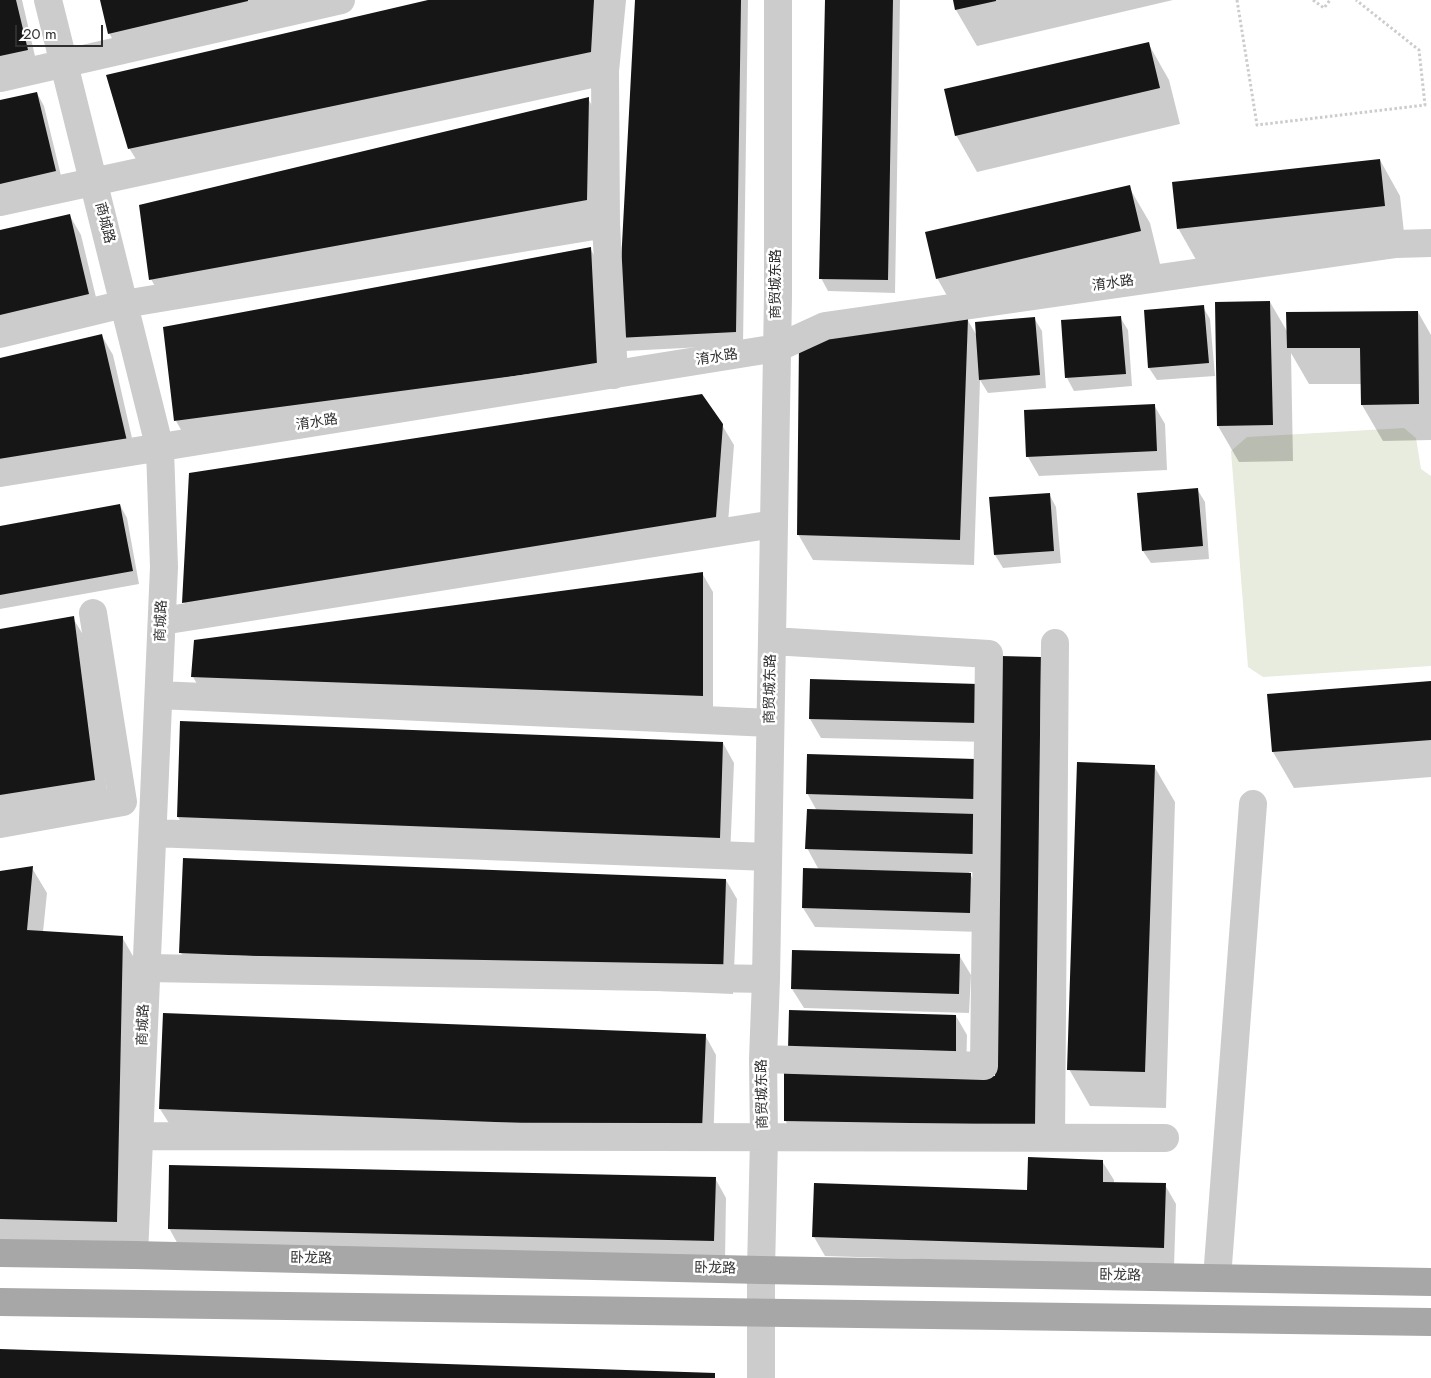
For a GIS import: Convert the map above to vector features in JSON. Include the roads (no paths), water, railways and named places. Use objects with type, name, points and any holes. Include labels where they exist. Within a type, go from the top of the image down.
[{"type":"main road","name":"卧龙路","points":[[0,1253],[761,1270],[1431,1282]]},
{"type":"main road","points":[[0,1302],[1431,1322]]},
{"type":"street","name":"商城路","points":[[48,0],[160,449],[164,567],[134,1255]]},
{"type":"street","points":[[0,78],[341,0]]},
{"type":"street","points":[[612,0],[605,71],[606,224],[614,375]]},
{"type":"street","name":"商贸城东路","points":[[760,1378],[764,1138],[763,1059],[777,348],[778,0]]},
{"type":"street","points":[[0,202],[605,71]]},
{"type":"street","points":[[0,334],[124,304],[606,224]]},
{"type":"street","name":"淯水路","points":[[0,474],[777,348],[825,326],[1396,244],[1431,243]]},
{"type":"street","points":[[162,621],[774,524]]},
{"type":"street","points":[[0,824],[123,802],[93,613]]},
{"type":"street","points":[[763,1059],[984,1066],[989,654],[772,642]]},
{"type":"street","points":[[1051,1138],[1055,643]]},
{"type":"street","points":[[159,696],[770,723]]},
{"type":"street","points":[[1217,1278],[1253,804]]},
{"type":"street","points":[[153,833],[768,857]]},
{"type":"street","points":[[147,968],[766,979]]},
{"type":"street","points":[[140,1136],[1165,1138]]}]
